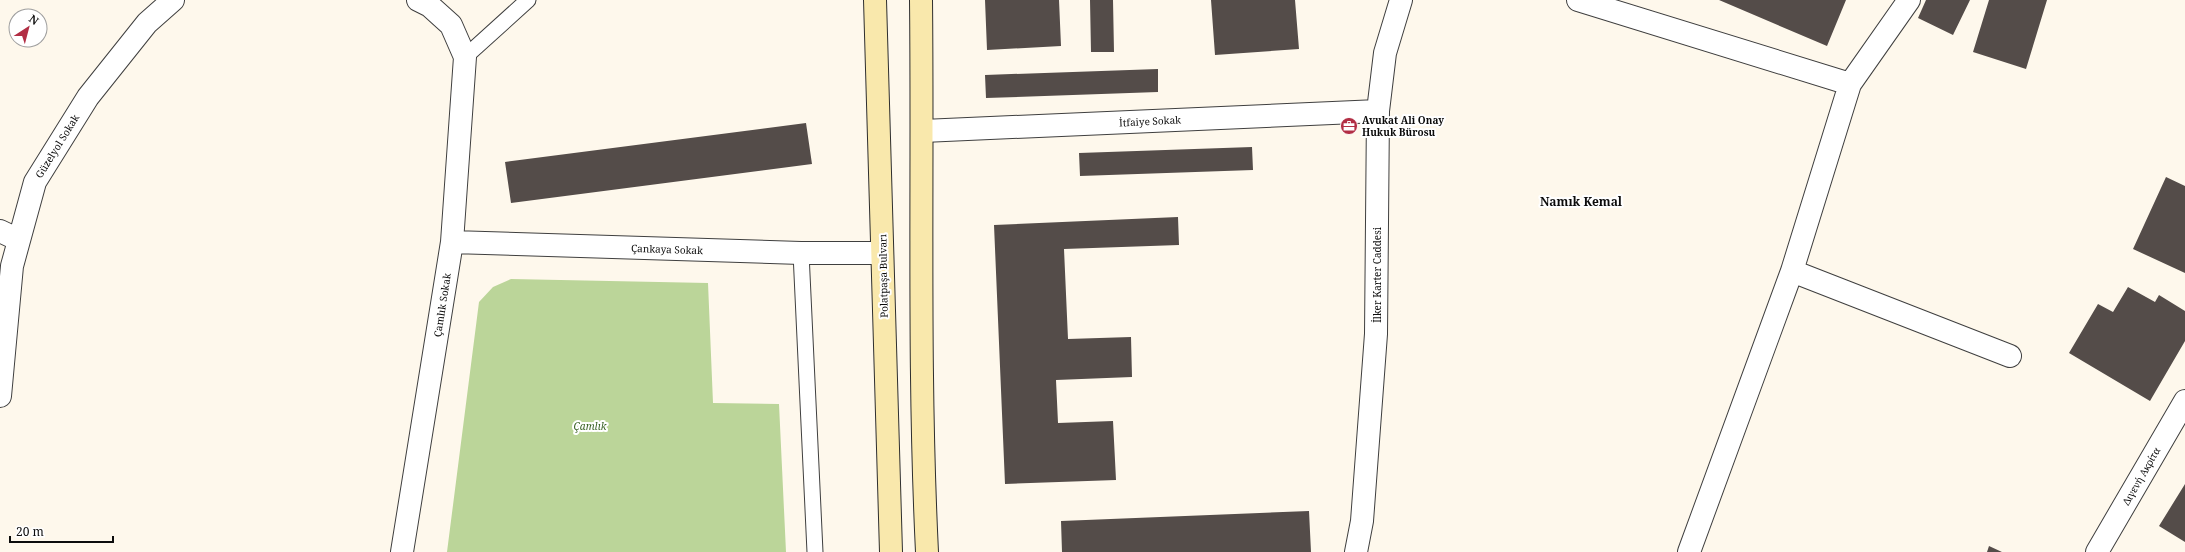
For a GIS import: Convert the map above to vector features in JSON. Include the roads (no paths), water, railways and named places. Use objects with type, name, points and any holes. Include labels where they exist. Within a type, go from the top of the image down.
[{"type":"main road","name":"Polatpaşa Bulvarı","points":[[875,0],[892,552]]},
{"type":"main road","points":[[921,0],[923,132],[920,254],[923,487],[926,552]]},
{"type":"street","name":"Güzelyol Sokak","points":[[0,396],[12,266],[9,236],[35,182],[88,97],[147,23],[173,0]]},
{"type":"street","points":[[418,0],[430,6],[451,25],[465,57]]},
{"type":"street","name":"İlker Karter Caddesi","points":[[1356,552],[1362,521],[1376,334],[1378,111],[1385,53],[1401,0]]},
{"type":"street","points":[[1578,0],[1850,84]]},
{"type":"street","points":[[1689,552],[1792,271],[1850,84],[1909,0]]},
{"type":"street","name":"Çamlık Sokak","points":[[402,552],[452,242],[465,57]]},
{"type":"street","name":"İtfaiye Sokak","points":[[923,132],[1378,111]]},
{"type":"street","name":"Çankaya Sokak","points":[[452,242],[801,253],[882,253]]},
{"type":"street","points":[[1792,271],[2010,356]]},
{"type":"street","name":"Διγενή Ακρίτα","points":[[2097,552],[2185,401]]},
{"type":"lane","points":[[465,57],[528,0]]},
{"type":"lane","points":[[801,253],[815,552]]},
{"type":"place","name":"Avukat Ali Onay Hukuk Bürosu","points":[[1349,126]]},
{"type":"district","name":"Namık Kemal","points":[[1581,201]]},
{"type":"park label","name":"Çamlık","points":[[590,426]]}]
